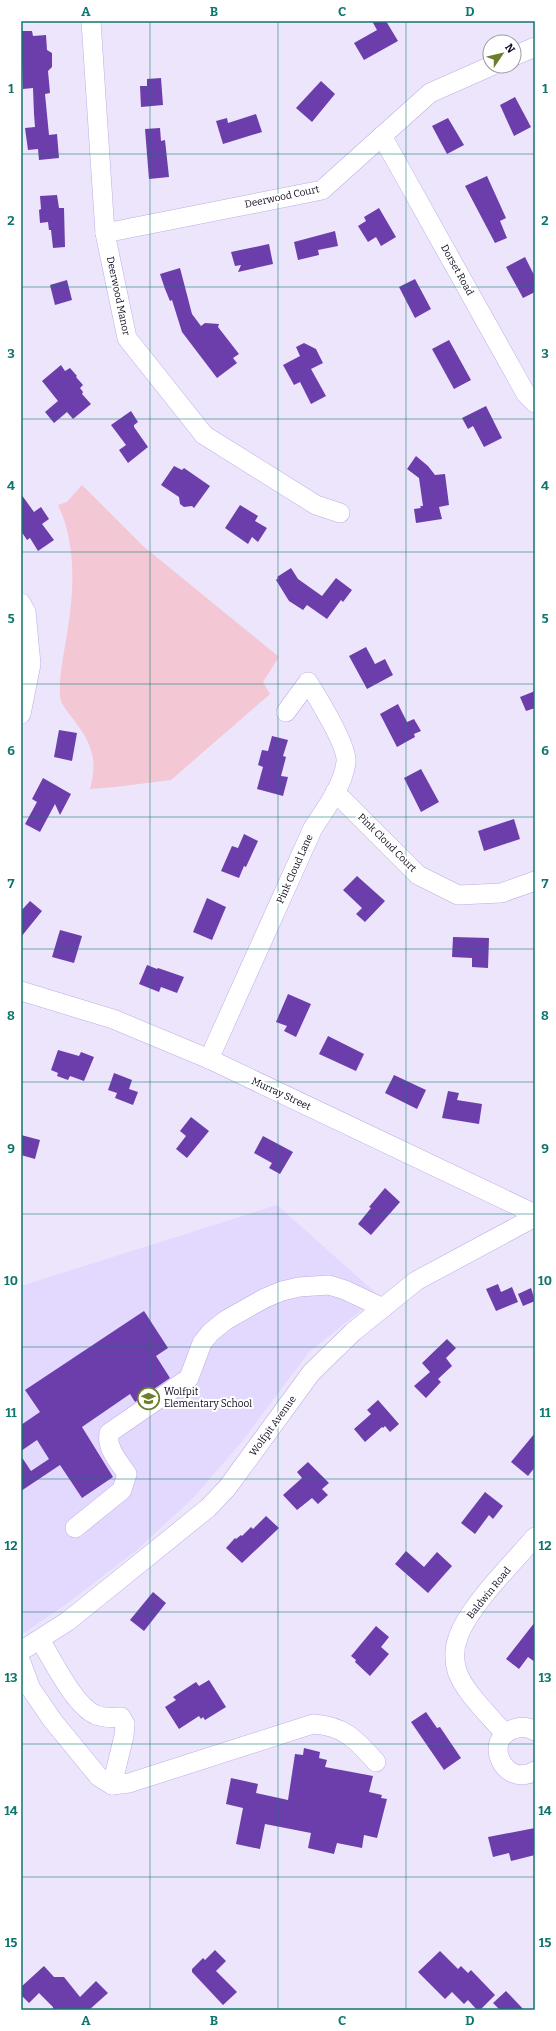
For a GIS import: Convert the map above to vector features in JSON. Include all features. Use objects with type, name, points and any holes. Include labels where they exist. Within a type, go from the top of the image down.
[{"type":"street","name":"Deerwood Manor","points":[[91,21],[105,233],[127,338],[204,435],[316,506],[340,513]]},
{"type":"street","points":[[522,53],[535,47]]},
{"type":"street","name":"Deerwood Court","points":[[105,233],[322,190],[430,93],[482,70]]},
{"type":"street","name":"Dorset Road","points":[[382,136],[526,394],[535,403]]},
{"type":"street","points":[[21,603],[26,612],[30,664],[21,714]]},
{"type":"street","name":"Pink Cloud Lane","points":[[209,1059],[313,828],[335,792],[347,761],[334,725],[308,682],[286,712]]},
{"type":"street","name":"Pink Cloud Court","points":[[335,792],[418,875],[458,895],[501,893],[535,881]]},
{"type":"street","name":"Murray Street","points":[[21,991],[113,1019],[209,1059],[535,1214]]},
{"type":"street","name":"Wolfpit Avenue","points":[[21,1651],[40,1640],[153,1554],[208,1508],[227,1488],[311,1374],[353,1332],[416,1281],[535,1217]]},
{"type":"street","points":[[75,1528],[122,1490],[127,1474],[111,1448],[108,1440],[109,1433],[189,1378],[202,1343],[211,1332],[226,1320],[282,1291],[308,1285],[329,1285],[344,1290],[382,1308]]},
{"type":"street","name":"Baldwin Road","points":[[505,1734],[466,1687],[458,1672],[454,1659],[456,1645],[457,1639],[473,1610],[535,1538]]},
{"type":"street","points":[[40,1640],[77,1698],[86,1709],[96,1715],[112,1718],[121,1717],[125,1724],[124,1736],[112,1785]]},
{"type":"street","points":[[21,1662],[31,1689],[53,1721],[99,1777],[112,1785],[129,1783],[313,1724],[328,1725],[344,1730],[360,1744],[376,1762]]},
{"type":"street","points":[[535,1731],[519,1727],[505,1734],[500,1740],[498,1748],[498,1756],[502,1764],[514,1774],[522,1775],[535,1771]]},
{"type":"shaded area","points":[[82,485],[143,546],[279,657],[263,682],[270,694],[171,780],[90,789],[94,768],[91,750],[83,733],[65,709],[61,700],[60,679],[71,602],[72,569],[68,536],[58,505],[67,502]]},
{"type":"shaded area","name":"Wolfpit Elementary School","points":[[277,1205],[379,1296],[309,1352],[240,1444],[193,1498],[137,1550],[65,1605],[21,1635],[21,1286]]},
{"type":"building","points":[[372,21],[386,21],[398,41],[364,60],[354,43],[377,30]]},
{"type":"building","points":[[21,31],[32,31],[33,36],[46,35],[47,50],[52,53],[52,67],[48,71],[50,93],[45,94],[49,135],[57,134],[59,158],[39,160],[38,149],[28,150],[25,128],[35,127],[33,88],[23,89]]},
{"type":"building","points":[[161,78],[163,105],[141,107],[140,86],[147,86],[147,79]]},
{"type":"building","points":[[321,81],[335,94],[312,122],[296,108]]},
{"type":"building","points":[[515,97],[531,127],[514,136],[500,105]]},
{"type":"building","points":[[256,114],[262,132],[223,144],[216,121],[227,118],[228,123]]},
{"type":"building","points":[[448,118],[464,145],[447,154],[432,126]]},
{"type":"building","points":[[160,128],[161,141],[165,140],[169,177],[149,179],[145,129]]},
{"type":"building","points":[[487,176],[506,218],[500,221],[507,238],[495,243],[465,186]]},
{"type":"building","points":[[57,195],[59,208],[64,208],[65,247],[53,248],[51,230],[49,230],[48,222],[40,223],[40,196]]},
{"type":"building","points":[[379,208],[396,237],[381,246],[376,237],[368,242],[358,226],[366,221],[364,217]]},
{"type":"building","points":[[335,231],[338,246],[318,250],[319,255],[298,260],[294,242]]},
{"type":"building","points":[[269,244],[273,264],[238,272],[241,265],[235,266],[231,252]]},
{"type":"building","points":[[525,257],[535,277],[535,292],[523,298],[506,267]]},
{"type":"building","points":[[180,268],[192,314],[201,326],[205,323],[219,324],[218,327],[239,354],[233,358],[237,363],[217,378],[182,332],[172,300],[170,301],[165,289],[160,274]]},
{"type":"building","points":[[415,279],[431,309],[415,318],[399,287]]},
{"type":"building","points":[[67,280],[72,300],[55,305],[50,285]]},
{"type":"building","points":[[449,340],[471,380],[454,389],[432,349]]},
{"type":"building","points":[[304,343],[316,349],[323,363],[311,369],[326,396],[311,404],[300,382],[294,385],[283,365],[300,356],[296,347]]},
{"type":"building","points":[[61,365],[65,371],[70,368],[77,376],[76,377],[83,385],[80,388],[83,392],[82,394],[91,404],[73,419],[67,412],[54,423],[45,412],[58,401],[42,381]]},
{"type":"building","points":[[486,406],[502,438],[484,447],[473,426],[468,429],[462,418]]},
{"type":"building","points":[[131,411],[138,422],[134,425],[134,427],[148,447],[128,463],[119,450],[126,445],[111,425]]},
{"type":"building","points":[[416,456],[428,466],[435,475],[445,474],[449,505],[439,507],[442,519],[416,523],[414,509],[421,508],[420,506],[423,506],[419,478],[407,469]]},
{"type":"building","points":[[174,466],[182,470],[184,468],[210,486],[194,508],[192,506],[184,507],[180,504],[179,497],[161,485]]},
{"type":"building","points":[[21,494],[34,512],[41,507],[49,519],[42,524],[54,540],[38,551],[30,538],[27,540],[21,531]]},
{"type":"building","points":[[240,505],[258,516],[255,521],[267,528],[258,542],[252,537],[248,544],[225,528]]},
{"type":"building","points":[[291,568],[298,579],[322,596],[336,578],[352,590],[343,602],[341,600],[327,619],[307,605],[303,610],[289,601],[276,580],[278,578],[277,577]]},
{"type":"building","points":[[366,647],[375,664],[385,659],[393,675],[367,689],[349,656]]},
{"type":"building","points":[[535,691],[535,708],[526,711],[520,697]]},
{"type":"building","points":[[398,704],[407,722],[414,719],[421,731],[414,734],[415,737],[397,747],[380,714]]},
{"type":"building","points":[[59,730],[77,733],[72,761],[54,757]]},
{"type":"building","points":[[272,736],[288,740],[283,756],[286,757],[281,776],[288,777],[283,796],[257,789],[263,767],[258,765],[262,750],[268,751]]},
{"type":"building","points":[[421,769],[439,802],[421,812],[404,778]]},
{"type":"building","points":[[43,778],[71,794],[60,815],[55,804],[40,832],[25,824],[37,802],[32,799]]},
{"type":"building","points":[[514,819],[520,839],[484,851],[478,831]]},
{"type":"building","points":[[244,834],[258,841],[246,867],[244,866],[239,878],[221,871],[232,846],[238,848]]},
{"type":"building","points":[[357,876],[385,901],[365,922],[356,914],[362,908],[343,890]]},
{"type":"building","points":[[207,898],[226,907],[212,940],[193,932]]},
{"type":"building","points":[[30,901],[42,911],[21,937],[21,911]]},
{"type":"building","points":[[60,930],[82,936],[74,963],[52,957]]},
{"type":"building","points":[[453,937],[489,938],[488,968],[472,967],[472,958],[452,957]]},
{"type":"building","points":[[147,965],[184,977],[177,993],[161,987],[159,992],[139,984]]},
{"type":"building","points":[[288,994],[311,1004],[296,1037],[284,1031],[287,1026],[276,1022]]},
{"type":"building","points":[[328,1036],[364,1054],[356,1071],[319,1054]]},
{"type":"building","points":[[58,1050],[79,1056],[81,1052],[94,1057],[84,1081],[70,1076],[68,1080],[57,1076],[58,1073],[51,1070]]},
{"type":"building","points":[[114,1073],[132,1080],[129,1089],[138,1092],[133,1105],[115,1098],[117,1093],[108,1090]]},
{"type":"building","points":[[394,1075],[426,1090],[417,1109],[385,1093]]},
{"type":"building","points":[[448,1091],[459,1093],[457,1100],[482,1104],[479,1124],[442,1118]]},
{"type":"building","points":[[191,1117],[209,1131],[187,1158],[176,1149],[186,1136],[180,1131]]},
{"type":"building","points":[[21,1135],[40,1140],[35,1159],[21,1155]]},
{"type":"building","points":[[263,1136],[293,1152],[280,1174],[269,1168],[272,1163],[254,1153]]},
{"type":"building","points":[[385,1188],[400,1202],[371,1235],[358,1224],[371,1208],[369,1207]]},
{"type":"building","points":[[498,1284],[501,1292],[512,1287],[518,1302],[496,1311],[486,1289]]},
{"type":"building","points":[[531,1288],[535,1301],[523,1306],[518,1294]]},
{"type":"building","points":[[144,1311],[168,1348],[156,1356],[170,1378],[135,1402],[130,1394],[82,1427],[113,1477],[82,1498],[60,1465],[21,1491],[21,1456],[31,1471],[49,1459],[37,1440],[21,1451],[21,1425],[40,1412],[25,1390]]},
{"type":"building","points":[[447,1339],[456,1348],[446,1358],[452,1366],[438,1379],[441,1382],[426,1398],[414,1386],[430,1372],[422,1363]]},
{"type":"building","points":[[378,1400],[399,1424],[390,1432],[385,1426],[383,1428],[382,1427],[365,1442],[354,1429],[371,1414],[367,1410]]},
{"type":"building","points":[[535,1433],[535,1467],[528,1476],[511,1462]]},
{"type":"building","points":[[308,1462],[329,1483],[322,1489],[328,1495],[318,1504],[312,1498],[297,1510],[283,1495],[302,1478],[297,1472]]},
{"type":"building","points":[[485,1492],[503,1506],[493,1519],[489,1515],[475,1534],[461,1523]]},
{"type":"building","points":[[266,1516],[279,1528],[242,1563],[226,1548],[235,1538],[236,1539],[241,1535],[242,1536],[251,1527],[253,1529]]},
{"type":"building","points":[[406,1551],[424,1567],[437,1552],[452,1566],[428,1593],[395,1564]]},
{"type":"building","points":[[153,1592],[166,1603],[144,1631],[130,1620]]},
{"type":"building","points":[[535,1622],[535,1662],[528,1657],[519,1669],[506,1659]]},
{"type":"building","points":[[376,1626],[389,1637],[381,1647],[389,1654],[370,1676],[355,1662],[356,1660],[351,1656]]},
{"type":"building","points":[[209,1680],[226,1707],[205,1720],[203,1717],[201,1719],[199,1716],[179,1729],[165,1707],[176,1700],[173,1697],[196,1682],[199,1686]]},
{"type":"building","points":[[426,1712],[437,1728],[440,1727],[461,1758],[444,1770],[411,1722]]},
{"type":"building","points":[[304,1748],[320,1752],[319,1758],[327,1760],[325,1767],[373,1776],[369,1792],[382,1795],[381,1798],[387,1799],[377,1838],[364,1835],[362,1848],[337,1843],[334,1854],[308,1848],[311,1833],[265,1824],[260,1849],[236,1844],[243,1808],[226,1804],[231,1778],[258,1784],[256,1793],[288,1800],[295,1754],[303,1755]]},
{"type":"building","points":[[535,1828],[535,1855],[511,1861],[509,1853],[493,1857],[488,1837]]},
{"type":"building","points":[[215,1950],[226,1961],[216,1971],[237,1992],[223,2005],[192,1972],[192,1969],[203,1958],[205,1960]]},
{"type":"building","points":[[440,1951],[458,1969],[461,1966],[468,1973],[471,1970],[495,1995],[480,2010],[477,2010],[468,2000],[464,2004],[452,1992],[445,1999],[418,1972]]},
{"type":"building","points":[[44,1966],[54,1977],[64,1977],[80,1997],[96,1981],[108,1993],[89,2010],[53,2010],[53,2007],[39,1993],[29,2003],[21,1995],[21,1987]]},
{"type":"building","points":[[506,1991],[524,2010],[500,2010],[493,2003]]},
{"type":"place","name":"Wolfpit Elementary School","points":[[148,1398]]}]
